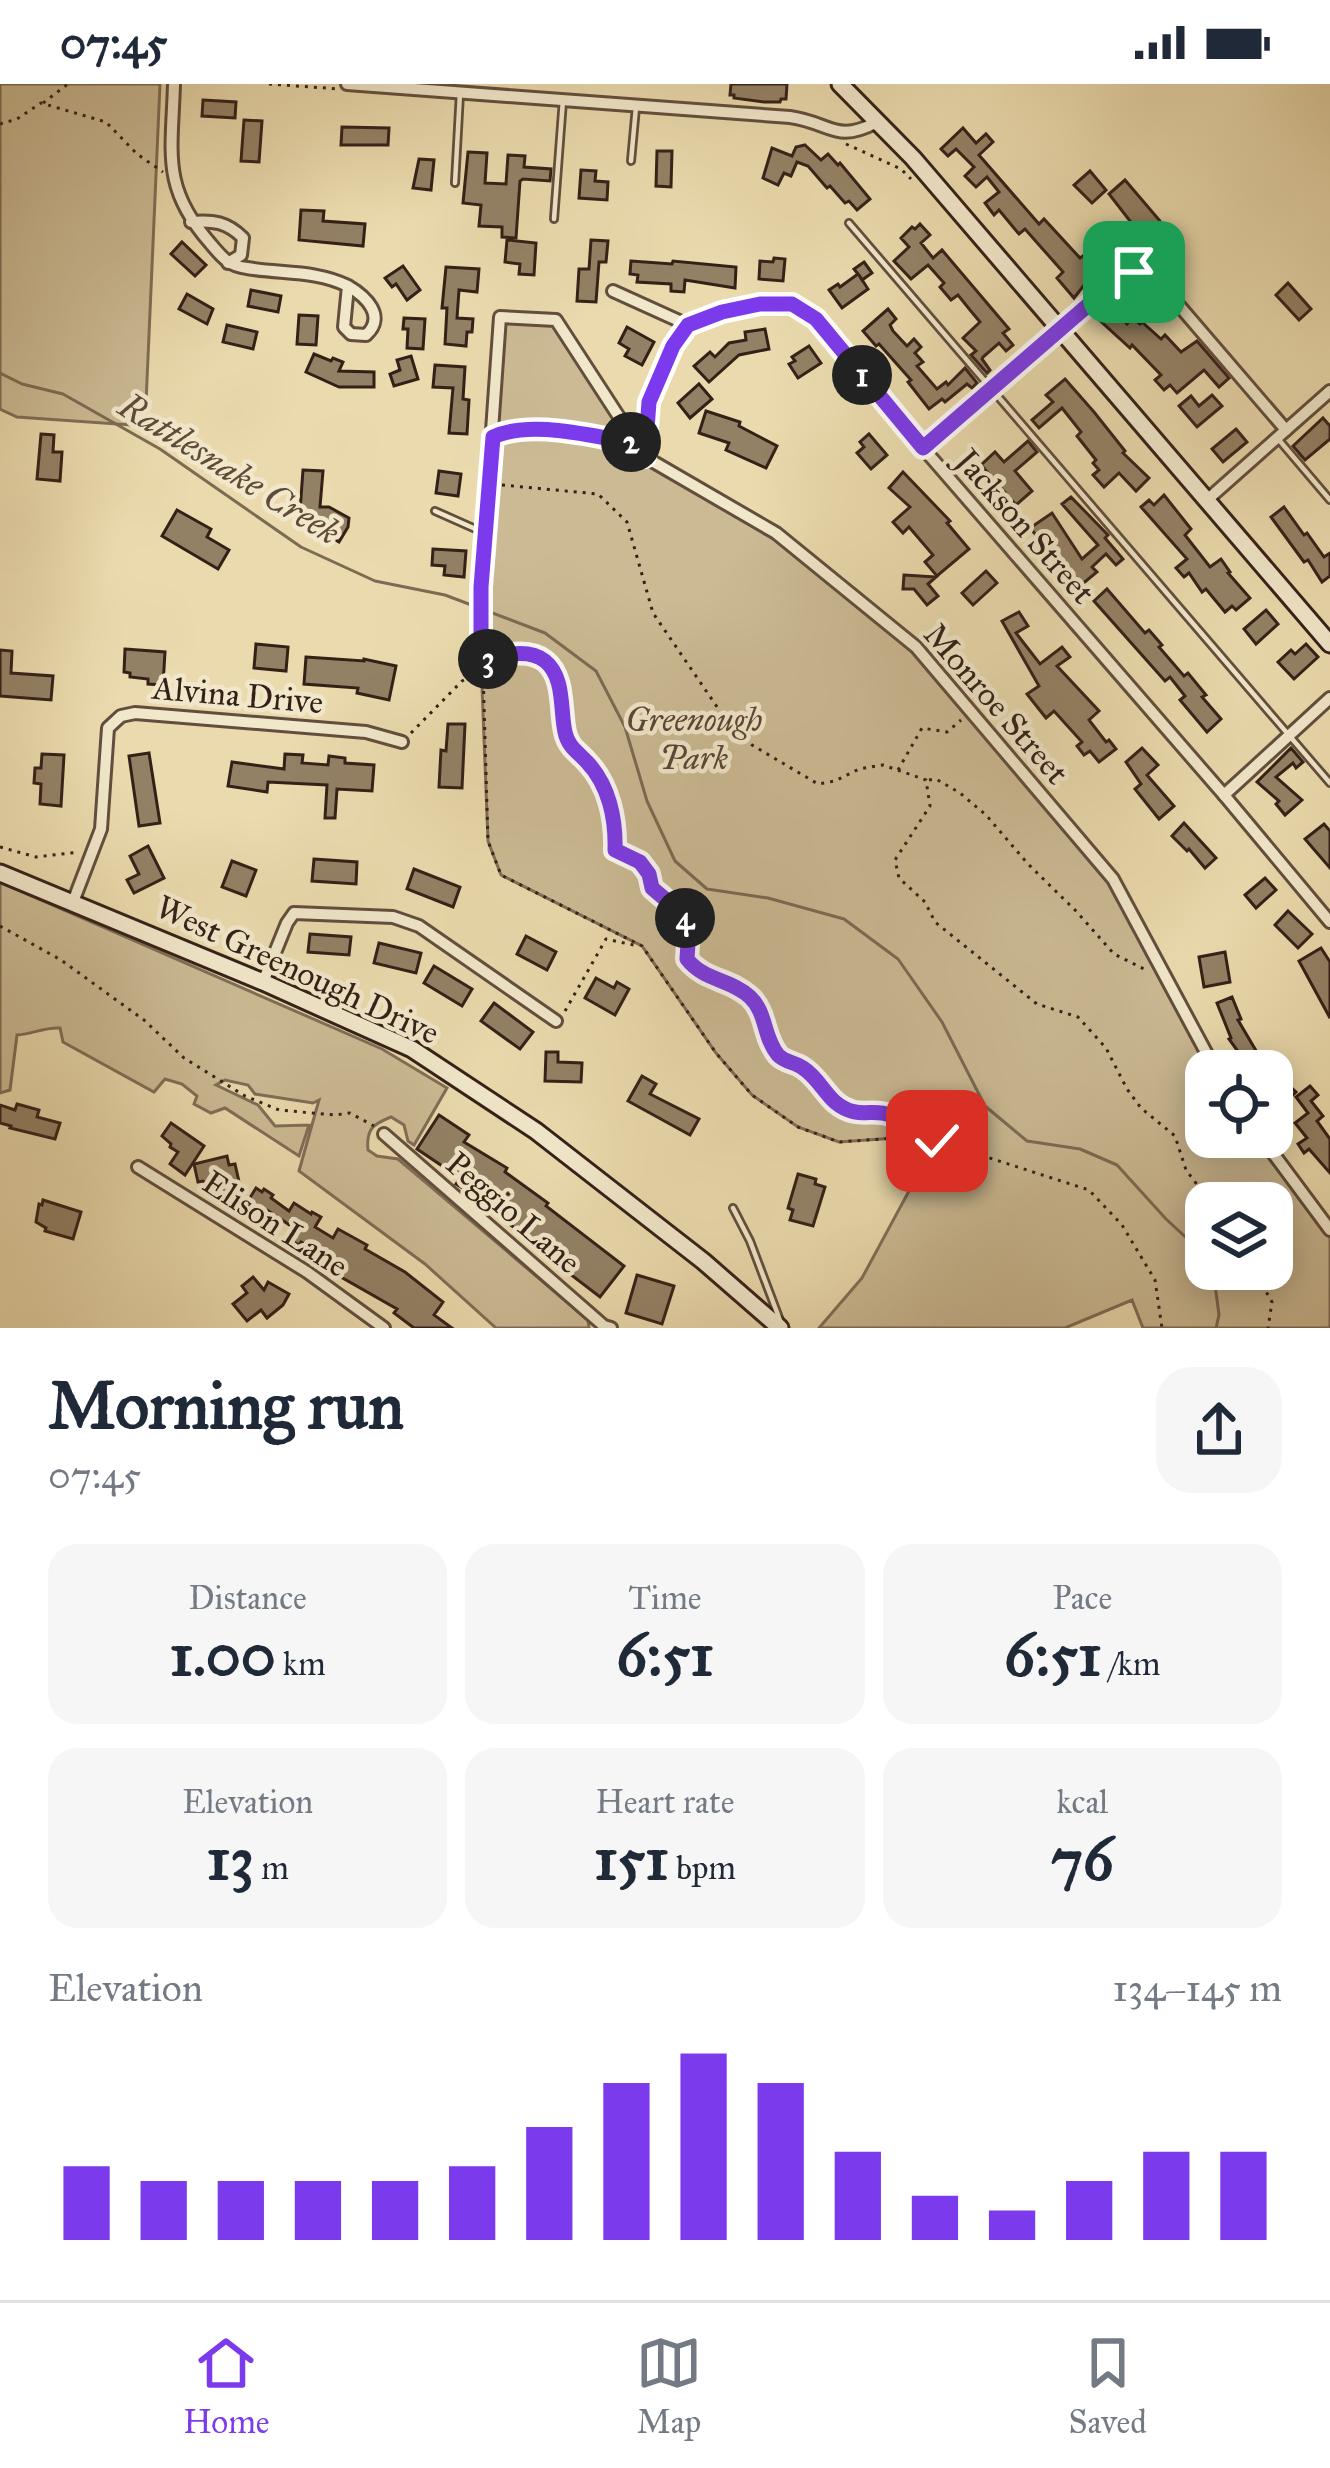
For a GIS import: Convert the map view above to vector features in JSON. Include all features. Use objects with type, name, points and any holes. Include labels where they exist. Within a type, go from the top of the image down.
[{"type":"street","points":[[174,84],[175,190],[191,222],[228,263],[329,276],[348,286]]},
{"type":"street","points":[[347,84],[808,119],[841,134],[855,134],[877,122]]},
{"type":"street","points":[[563,100],[566,84]]},
{"type":"street","points":[[839,84],[913,158],[1330,644]]},
{"type":"street","points":[[191,222],[212,220],[243,238],[241,255],[228,263]]},
{"type":"street","points":[[923,448],[1124,274],[1134,272],[1158,281],[1281,434]]},
{"type":"street","points":[[614,292],[688,325],[673,346],[649,402],[645,457]]},
{"type":"street","name":"Jackson Street","points":[[688,325],[760,304],[792,304],[816,319],[1330,922]]},
{"type":"street","points":[[481,587],[500,317],[556,320],[645,457]]},
{"type":"street","points":[[1207,500],[1330,391]]},
{"type":"street","name":"Monroe Street","points":[[645,457],[776,533],[916,646],[1113,879],[1203,1050]]},
{"type":"street","points":[[1224,794],[1330,698]]},
{"type":"street","name":"Alvina Drive","points":[[73,902],[101,829],[108,728],[121,716],[134,713],[366,732],[402,742]]},
{"type":"street","name":"West Greenough Drive","points":[[0,873],[412,1049],[536,1131],[782,1328]]},
{"type":"street","points":[[263,982],[294,914],[393,917],[419,926],[556,1021]]},
{"type":"street","name":"Peggio Lane","points":[[379,1130],[606,1327]]},
{"type":"street","points":[[1278,1158],[1330,1230]]},
{"type":"street","name":"Elison Lane","points":[[138,1167],[307,1272],[384,1328]]},
{"type":"lane","points":[[455,183],[460,92]]},
{"type":"lane","points":[[554,219],[563,100]]},
{"type":"lane","points":[[631,161],[636,105]]},
{"type":"lane","points":[[849,223],[1330,782]]},
{"type":"lane","points":[[1281,434],[1330,500]]},
{"type":"lane","points":[[435,511],[486,533]]},
{"type":"lane","points":[[733,1208],[782,1328]]},
{"type":"path","points":[[0,124],[68,84]]},
{"type":"path","points":[[41,104],[106,122],[160,172],[173,172]]},
{"type":"path","points":[[493,437],[528,428],[635,443]]},
{"type":"path","points":[[490,484],[598,494],[627,522],[653,614],[728,723],[752,745],[818,784],[884,765],[936,779],[986,815],[1114,953],[1171,983]]},
{"type":"path","points":[[481,587],[488,841],[501,875],[642,946],[716,1053],[752,1095],[799,1126],[839,1142],[915,1138],[961,1147],[1089,1190],[1122,1225],[1155,1280],[1162,1328]]},
{"type":"path","points":[[481,661],[524,654],[541,657],[550,666],[562,702],[565,737],[603,785],[615,819],[615,850],[640,862],[652,888],[685,916],[687,959],[693,967],[755,1001],[778,1054],[803,1068],[837,1104],[852,1112],[884,1112],[902,1118],[915,1138]]},
{"type":"path","points":[[402,742],[462,681],[481,671]]},
{"type":"path","points":[[898,770],[922,728],[947,732],[971,711]]},
{"type":"path","points":[[926,780],[930,806],[895,860],[899,878],[925,902],[934,922],[1037,1004],[1078,1017],[1106,1048],[1141,1108],[1175,1136],[1195,1182]]},
{"type":"path","points":[[0,847],[36,857],[93,849]]},
{"type":"path","points":[[0,926],[61,960],[144,1020],[184,1058],[245,1096],[279,1110],[350,1113],[379,1130]]},
{"type":"path","points":[[556,1021],[571,1005],[606,939],[642,946]]},
{"type":"path","points":[[1265,1290],[1272,1302],[1268,1328]]},
{"type":"green space","points":[[0,84],[160,84],[145,426],[17,417],[0,409]]},
{"type":"green space","name":"Greenough Park","points":[[500,317],[556,320],[645,457],[776,533],[916,647],[1113,879],[1205,1050],[1185,1050],[1185,1158],[1277,1158],[1330,1230],[1330,1328],[1143,1328],[1132,1300],[1065,1328],[819,1328],[862,1278],[936,1141],[909,1137],[839,1142],[798,1127],[752,1095],[716,1053],[642,946],[501,875],[488,841],[481,661]]},
{"type":"green space","points":[[0,882],[382,1049],[447,1088],[414,1145],[404,1125],[391,1117],[372,1128],[368,1150],[398,1159],[588,1320],[589,1328],[496,1328],[425,1264],[299,1171],[319,1100],[255,1094],[248,1085],[225,1080],[216,1085],[258,1105],[275,1126],[309,1125],[299,1156],[225,1108],[211,1113],[194,1104],[197,1096],[182,1084],[165,1079],[154,1092],[63,1042],[60,1028],[17,1035],[10,1090],[0,1093]]},
{"type":"building","points":[[731,84],[787,84],[786,99],[734,98]]},
{"type":"building","points":[[203,100],[236,102],[235,118],[202,116]]},
{"type":"building","points":[[244,120],[262,121],[259,162],[241,161]]},
{"type":"building","points":[[342,127],[389,128],[388,145],[341,145]]},
{"type":"building","points":[[963,128],[976,143],[986,134],[993,142],[979,155],[1039,224],[1044,219],[1080,258],[1102,243],[1112,254],[1111,261],[1074,298],[1057,278],[1063,272],[1025,229],[1019,234],[999,210],[994,215],[985,203],[999,192],[987,177],[976,187],[965,176],[974,167],[956,149],[948,156],[941,149]]},
{"type":"building","points":[[805,145],[821,160],[828,154],[840,163],[870,199],[857,210],[827,188],[808,166],[797,162],[791,176],[784,173],[778,185],[763,178],[772,148],[792,156],[796,147]]},
{"type":"building","points":[[657,151],[672,151],[671,187],[656,186]]},
{"type":"building","points":[[468,152],[487,153],[485,183],[506,184],[508,155],[525,156],[524,167],[551,169],[550,181],[520,181],[516,238],[502,237],[502,227],[479,226],[481,205],[463,203]]},
{"type":"building","points":[[419,159],[434,160],[431,190],[413,188]]},
{"type":"building","points":[[581,170],[596,171],[595,181],[608,182],[607,200],[579,198]]},
{"type":"building","points":[[1090,171],[1106,190],[1092,203],[1074,185]]},
{"type":"building","points":[[1125,180],[1160,221],[1144,239],[1109,194]]},
{"type":"building","points":[[301,210],[324,211],[323,221],[365,224],[363,246],[299,240]]},
{"type":"building","points":[[920,224],[930,235],[921,243],[933,258],[942,250],[1009,329],[1003,333],[1013,345],[1006,351],[999,343],[982,359],[990,370],[987,373],[963,338],[980,322],[958,295],[951,300],[928,265],[911,279],[894,261],[909,247],[901,238]]},
{"type":"building","points":[[507,240],[536,243],[534,275],[519,274],[520,264],[505,262]]},
{"type":"building","points":[[591,240],[608,241],[606,262],[599,262],[596,302],[577,301],[579,269],[589,269]]},
{"type":"building","points":[[182,242],[206,265],[195,276],[171,254]]},
{"type":"building","points":[[774,258],[785,259],[783,281],[759,279],[760,261],[773,262]]},
{"type":"building","points":[[631,261],[736,267],[735,288],[685,280],[684,292],[671,291],[671,284],[637,282],[638,275],[630,274]]},
{"type":"building","points":[[864,262],[872,273],[862,280],[868,289],[842,308],[829,290],[858,274],[854,269]]},
{"type":"building","points":[[403,266],[420,290],[407,300],[385,278]]},
{"type":"building","points":[[446,267],[479,269],[477,292],[459,290],[457,318],[473,319],[466,346],[445,344]]},
{"type":"building","points":[[1288,283],[1311,309],[1299,320],[1276,295]]},
{"type":"building","points":[[251,290],[281,296],[278,312],[248,306]]},
{"type":"building","points":[[187,294],[213,309],[207,324],[179,309]]},
{"type":"building","points":[[1110,305],[1127,324],[1132,318],[1142,322],[1161,339],[1165,335],[1181,352],[1197,341],[1229,378],[1219,387],[1204,370],[1177,393],[1170,385],[1164,390],[1155,380],[1161,375],[1096,317]]},
{"type":"building","points":[[888,309],[896,319],[890,325],[893,331],[907,346],[914,339],[921,347],[915,353],[923,362],[917,366],[937,389],[965,368],[977,383],[972,388],[967,384],[929,409],[908,382],[911,380],[863,331]]},
{"type":"building","points":[[299,315],[318,316],[316,345],[297,344]]},
{"type":"building","points":[[404,318],[425,319],[423,349],[407,348]]},
{"type":"building","points":[[227,325],[257,332],[253,349],[223,342]]},
{"type":"building","points":[[627,327],[654,342],[642,365],[625,356],[629,349],[619,343]]},
{"type":"building","points":[[765,329],[769,349],[739,355],[709,382],[694,366],[710,352],[715,357],[729,343],[746,340],[745,332]]},
{"type":"building","points":[[809,346],[821,363],[798,378],[789,364]]},
{"type":"building","points":[[314,354],[343,362],[339,371],[374,372],[374,387],[339,387],[306,372]]},
{"type":"building","points":[[411,356],[418,379],[394,386],[390,374],[400,370],[397,360]]},
{"type":"building","points":[[435,365],[465,367],[467,434],[449,433],[453,388],[433,387]]},
{"type":"building","points":[[1065,379],[1123,453],[1149,478],[1136,491],[1119,473],[1104,487],[1093,475],[1099,470],[1093,463],[1096,460],[1062,408],[1039,428],[1032,420],[1053,402],[1046,395]]},
{"type":"building","points":[[699,384],[712,399],[690,418],[678,403]]},
{"type":"building","points":[[1212,395],[1222,406],[1197,427],[1179,406],[1191,396],[1199,406]]},
{"type":"building","points":[[706,411],[740,422],[739,426],[777,446],[766,468],[726,450],[729,443],[699,433]]},
{"type":"building","points":[[1323,418],[1330,426],[1330,439],[1305,460],[1293,446]]},
{"type":"building","points":[[1236,429],[1247,442],[1223,462],[1212,449]]},
{"type":"building","points":[[41,434],[54,435],[53,452],[62,452],[60,481],[37,479]]},
{"type":"building","points":[[869,434],[887,455],[871,469],[857,453]]},
{"type":"building","points":[[1028,441],[1037,452],[1015,471],[1032,491],[1016,505],[981,465],[995,452],[1004,462]]},
{"type":"building","points":[[303,470],[323,471],[320,507],[349,518],[339,542],[301,520],[305,513],[300,511]]},
{"type":"building","points":[[439,471],[461,474],[458,496],[436,493]]},
{"type":"building","points":[[903,472],[950,521],[947,523],[969,549],[937,576],[925,562],[933,555],[909,527],[903,533],[893,522],[910,507],[889,488]]},
{"type":"building","points":[[1164,495],[1191,529],[1185,535],[1210,567],[1221,559],[1250,598],[1236,610],[1232,606],[1225,612],[1189,573],[1184,577],[1176,568],[1187,559],[1141,507],[1149,500],[1154,505]]},
{"type":"building","points":[[1071,497],[1108,535],[1105,538],[1123,559],[1116,565],[1106,554],[1092,567],[1097,572],[1080,586],[1030,528],[1052,513],[1082,559],[1098,545],[1062,504]]},
{"type":"building","points":[[1284,507],[1324,557],[1330,553],[1330,576],[1322,582],[1271,517]]},
{"type":"building","points":[[177,510],[211,529],[207,537],[229,550],[218,569],[162,536]]},
{"type":"building","points":[[433,549],[466,551],[464,577],[444,575],[445,566],[432,565]]},
{"type":"building","points":[[986,571],[997,583],[973,605],[962,593]]},
{"type":"building","points":[[904,575],[936,577],[928,584],[938,596],[927,605],[914,589],[903,589]]},
{"type":"building","points":[[1107,589],[1206,695],[1202,697],[1221,719],[1207,732],[1180,700],[1185,696],[1170,677],[1165,681],[1094,601]]},
{"type":"building","points":[[1266,610],[1278,624],[1256,644],[1244,629]]},
{"type":"building","points":[[1019,612],[1028,626],[1016,633],[1040,664],[1062,647],[1070,657],[1057,666],[1099,711],[1089,720],[1116,749],[1099,762],[1090,751],[1084,755],[1077,746],[1082,742],[1054,711],[1046,718],[1027,694],[1039,686],[1002,621]]},
{"type":"building","points":[[256,644],[288,647],[286,671],[254,668]]},
{"type":"building","points":[[1306,644],[1318,657],[1294,679],[1278,662]]},
{"type":"building","points":[[125,649],[165,652],[163,685],[148,684],[148,679],[124,672]]},
{"type":"building","points":[[0,650],[12,651],[11,673],[53,676],[51,700],[0,696]]},
{"type":"building","points":[[306,657],[364,659],[396,666],[389,700],[357,693],[358,688],[304,684]]},
{"type":"building","points":[[448,724],[465,724],[462,788],[439,787]]},
{"type":"building","points":[[1142,748],[1158,765],[1147,775],[1174,806],[1159,819],[1135,789],[1141,784],[1126,762]]},
{"type":"building","points":[[1291,748],[1303,762],[1296,768],[1293,763],[1276,777],[1302,800],[1285,815],[1276,804],[1279,801],[1257,782]]},
{"type":"building","points":[[149,753],[160,823],[139,826],[129,756]]},
{"type":"building","points":[[42,754],[64,755],[61,806],[40,804],[41,784],[34,783]]},
{"type":"building","points":[[285,754],[303,755],[302,763],[328,765],[329,756],[345,758],[345,763],[374,765],[372,791],[337,789],[335,818],[325,818],[327,785],[268,782],[267,792],[228,786],[232,762],[284,769]]},
{"type":"building","points":[[1184,823],[1216,858],[1205,868],[1172,836]]},
{"type":"building","points":[[1324,824],[1330,831],[1330,868],[1305,839]]},
{"type":"building","points":[[148,846],[164,878],[134,893],[127,880],[139,874],[130,856]]},
{"type":"building","points":[[314,859],[357,862],[356,884],[312,881]]},
{"type":"building","points":[[232,861],[256,870],[246,896],[222,887]]},
{"type":"building","points":[[414,869],[460,887],[453,907],[407,889]]},
{"type":"building","points":[[1265,878],[1276,890],[1256,908],[1245,895]]},
{"type":"building","points":[[1288,911],[1312,934],[1298,948],[1275,925]]},
{"type":"building","points":[[310,934],[351,937],[349,955],[308,952]]},
{"type":"building","points":[[526,936],[556,952],[547,970],[517,954]]},
{"type":"building","points":[[379,943],[421,953],[416,973],[374,963]]},
{"type":"building","points":[[1321,948],[1330,962],[1330,1018],[1299,961]]},
{"type":"building","points":[[1225,952],[1230,982],[1204,987],[1199,957]]},
{"type":"building","points":[[434,966],[472,989],[462,1006],[424,983]]},
{"type":"building","points":[[596,978],[614,988],[617,982],[629,989],[615,1015],[585,998]]},
{"type":"building","points":[[1232,997],[1238,1020],[1256,1050],[1237,1050],[1217,1003]]},
{"type":"building","points":[[494,1003],[533,1032],[520,1049],[481,1021]]},
{"type":"building","points":[[546,1052],[558,1052],[558,1062],[582,1063],[581,1082],[545,1081]]},
{"type":"building","points":[[642,1076],[656,1084],[650,1094],[699,1119],[690,1135],[628,1101]]},
{"type":"building","points":[[1310,1086],[1318,1095],[1311,1101],[1323,1116],[1317,1121],[1330,1139],[1330,1173],[1309,1149],[1304,1153],[1298,1144],[1307,1138],[1295,1123],[1308,1113],[1296,1097]]},
{"type":"building","points":[[17,1104],[39,1110],[37,1117],[60,1123],[55,1139],[0,1123],[0,1105],[15,1110]]},
{"type":"building","points":[[439,1115],[469,1135],[464,1142],[507,1168],[505,1172],[624,1266],[600,1297],[494,1213],[497,1209],[456,1184],[460,1178],[417,1149]]},
{"type":"building","points":[[171,1123],[204,1146],[185,1175],[170,1164],[178,1152],[162,1136]]},
{"type":"building","points":[[227,1156],[229,1165],[235,1164],[242,1195],[219,1200],[216,1189],[198,1182],[194,1164]]},
{"type":"building","points":[[798,1174],[825,1187],[813,1226],[790,1220],[793,1210],[788,1208]]},
{"type":"building","points":[[256,1188],[273,1195],[289,1211],[294,1203],[321,1217],[315,1227],[333,1238],[338,1229],[405,1272],[443,1302],[434,1315],[452,1328],[414,1328],[394,1313],[397,1309],[318,1264],[323,1255],[288,1239],[291,1226],[264,1208],[260,1214],[246,1204]]},
{"type":"building","points":[[43,1200],[81,1212],[73,1239],[45,1231],[36,1222]]},
{"type":"building","points":[[637,1275],[674,1286],[662,1324],[626,1313]]},
{"type":"building","points":[[253,1277],[264,1290],[268,1282],[289,1294],[267,1318],[261,1310],[247,1321],[233,1304],[247,1293],[242,1286]]},
{"type":"waterway","name":"Rattlesnake Creek","points":[[0,373],[63,394],[160,449],[301,547],[375,581],[445,595],[545,633],[596,671],[625,727],[647,801],[675,861],[707,889],[768,898],[844,919],[898,959],[942,1022],[985,1106],[1027,1141],[1080,1149],[1117,1165],[1185,1237]]},
{"type":"waterway","name":"Rattlesnake Creek","points":[[1216,1290],[1216,1328]]},
{"type":"route","points":[[937,1141],[915,1138],[902,1118],[884,1112],[852,1112],[837,1104],[803,1068],[778,1054],[755,1001],[693,967],[687,959],[685,916],[652,888],[640,862],[615,850],[615,819],[603,785],[565,737],[562,702],[550,666],[541,657],[524,654],[481,661],[481,587],[493,437],[528,428],[635,443],[645,457],[649,402],[656,380],[688,325],[760,304],[792,304],[816,319],[923,448],[1124,274],[1134,272]]}]
